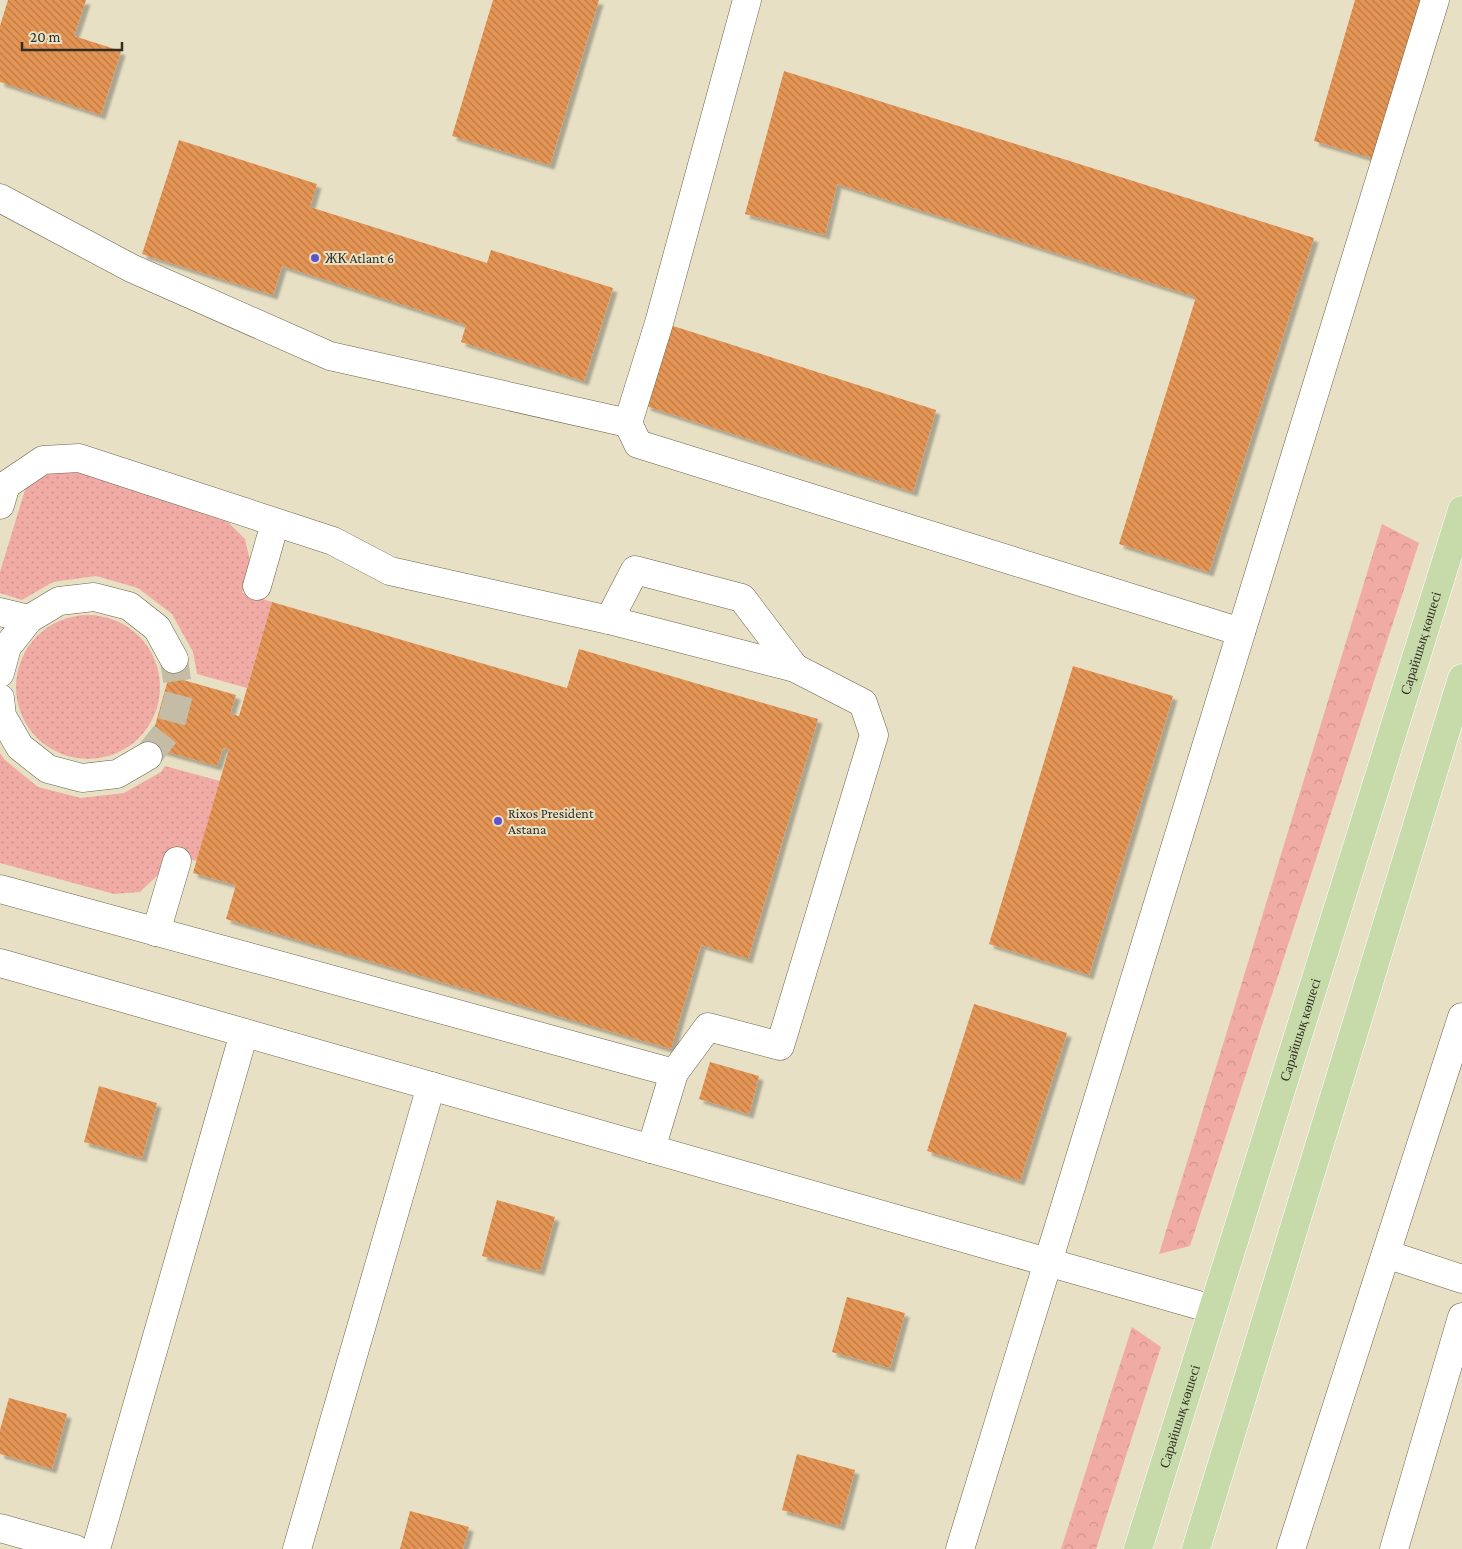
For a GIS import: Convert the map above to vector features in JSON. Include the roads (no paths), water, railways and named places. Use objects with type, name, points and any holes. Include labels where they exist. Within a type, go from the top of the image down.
[{"type":"main road","name":"Сарайшық көшесі","points":[[1138,1549],[1462,510]]},
{"type":"main road","points":[[1196,1549],[1462,678]]},
{"type":"street","points":[[748,0],[659,323],[628,424],[638,444],[1241,632]]},
{"type":"street","points":[[960,1549],[1435,0]]},
{"type":"street","points":[[0,198],[132,268],[330,356],[628,424]]},
{"type":"street","points":[[0,505],[6,485],[43,460],[79,458],[333,542],[390,571],[609,620],[795,668],[863,703],[874,735],[780,1046],[708,1027],[674,1072],[651,1149]]},
{"type":"street","points":[[257,586],[276,523]]},
{"type":"street","points":[[609,620],[635,570],[671,579],[742,598],[795,668]]},
{"type":"street","points":[[0,673],[7,647],[29,619],[59,601],[94,597],[129,606],[157,628],[174,659]]},
{"type":"street","points":[[0,612],[29,619]]},
{"type":"street","points":[[1,710],[20,747],[48,769],[82,778],[117,774],[148,756]]},
{"type":"street","points":[[156,932],[177,861]]},
{"type":"street","points":[[0,890],[674,1072]]},
{"type":"street","points":[[0,963],[1048,1263],[1212,1308]]},
{"type":"street","points":[[1291,1549],[1462,1018]]},
{"type":"street","points":[[96,1549],[244,1033]]},
{"type":"street","points":[[298,1549],[432,1086]]},
{"type":"street","points":[[1386,1254],[1462,1279]]},
{"type":"street","points":[[1394,1549],[1462,1317]]},
{"type":"street","points":[[0,1528],[75,1549]]},
{"type":"tunnel","points":[[148,756],[170,728],[179,694],[174,659]]},
{"type":"place","name":"ЖК Atlant 6","points":[[315,258]]},
{"type":"place","name":"Rixos President Astana","points":[[498,821]]}]
